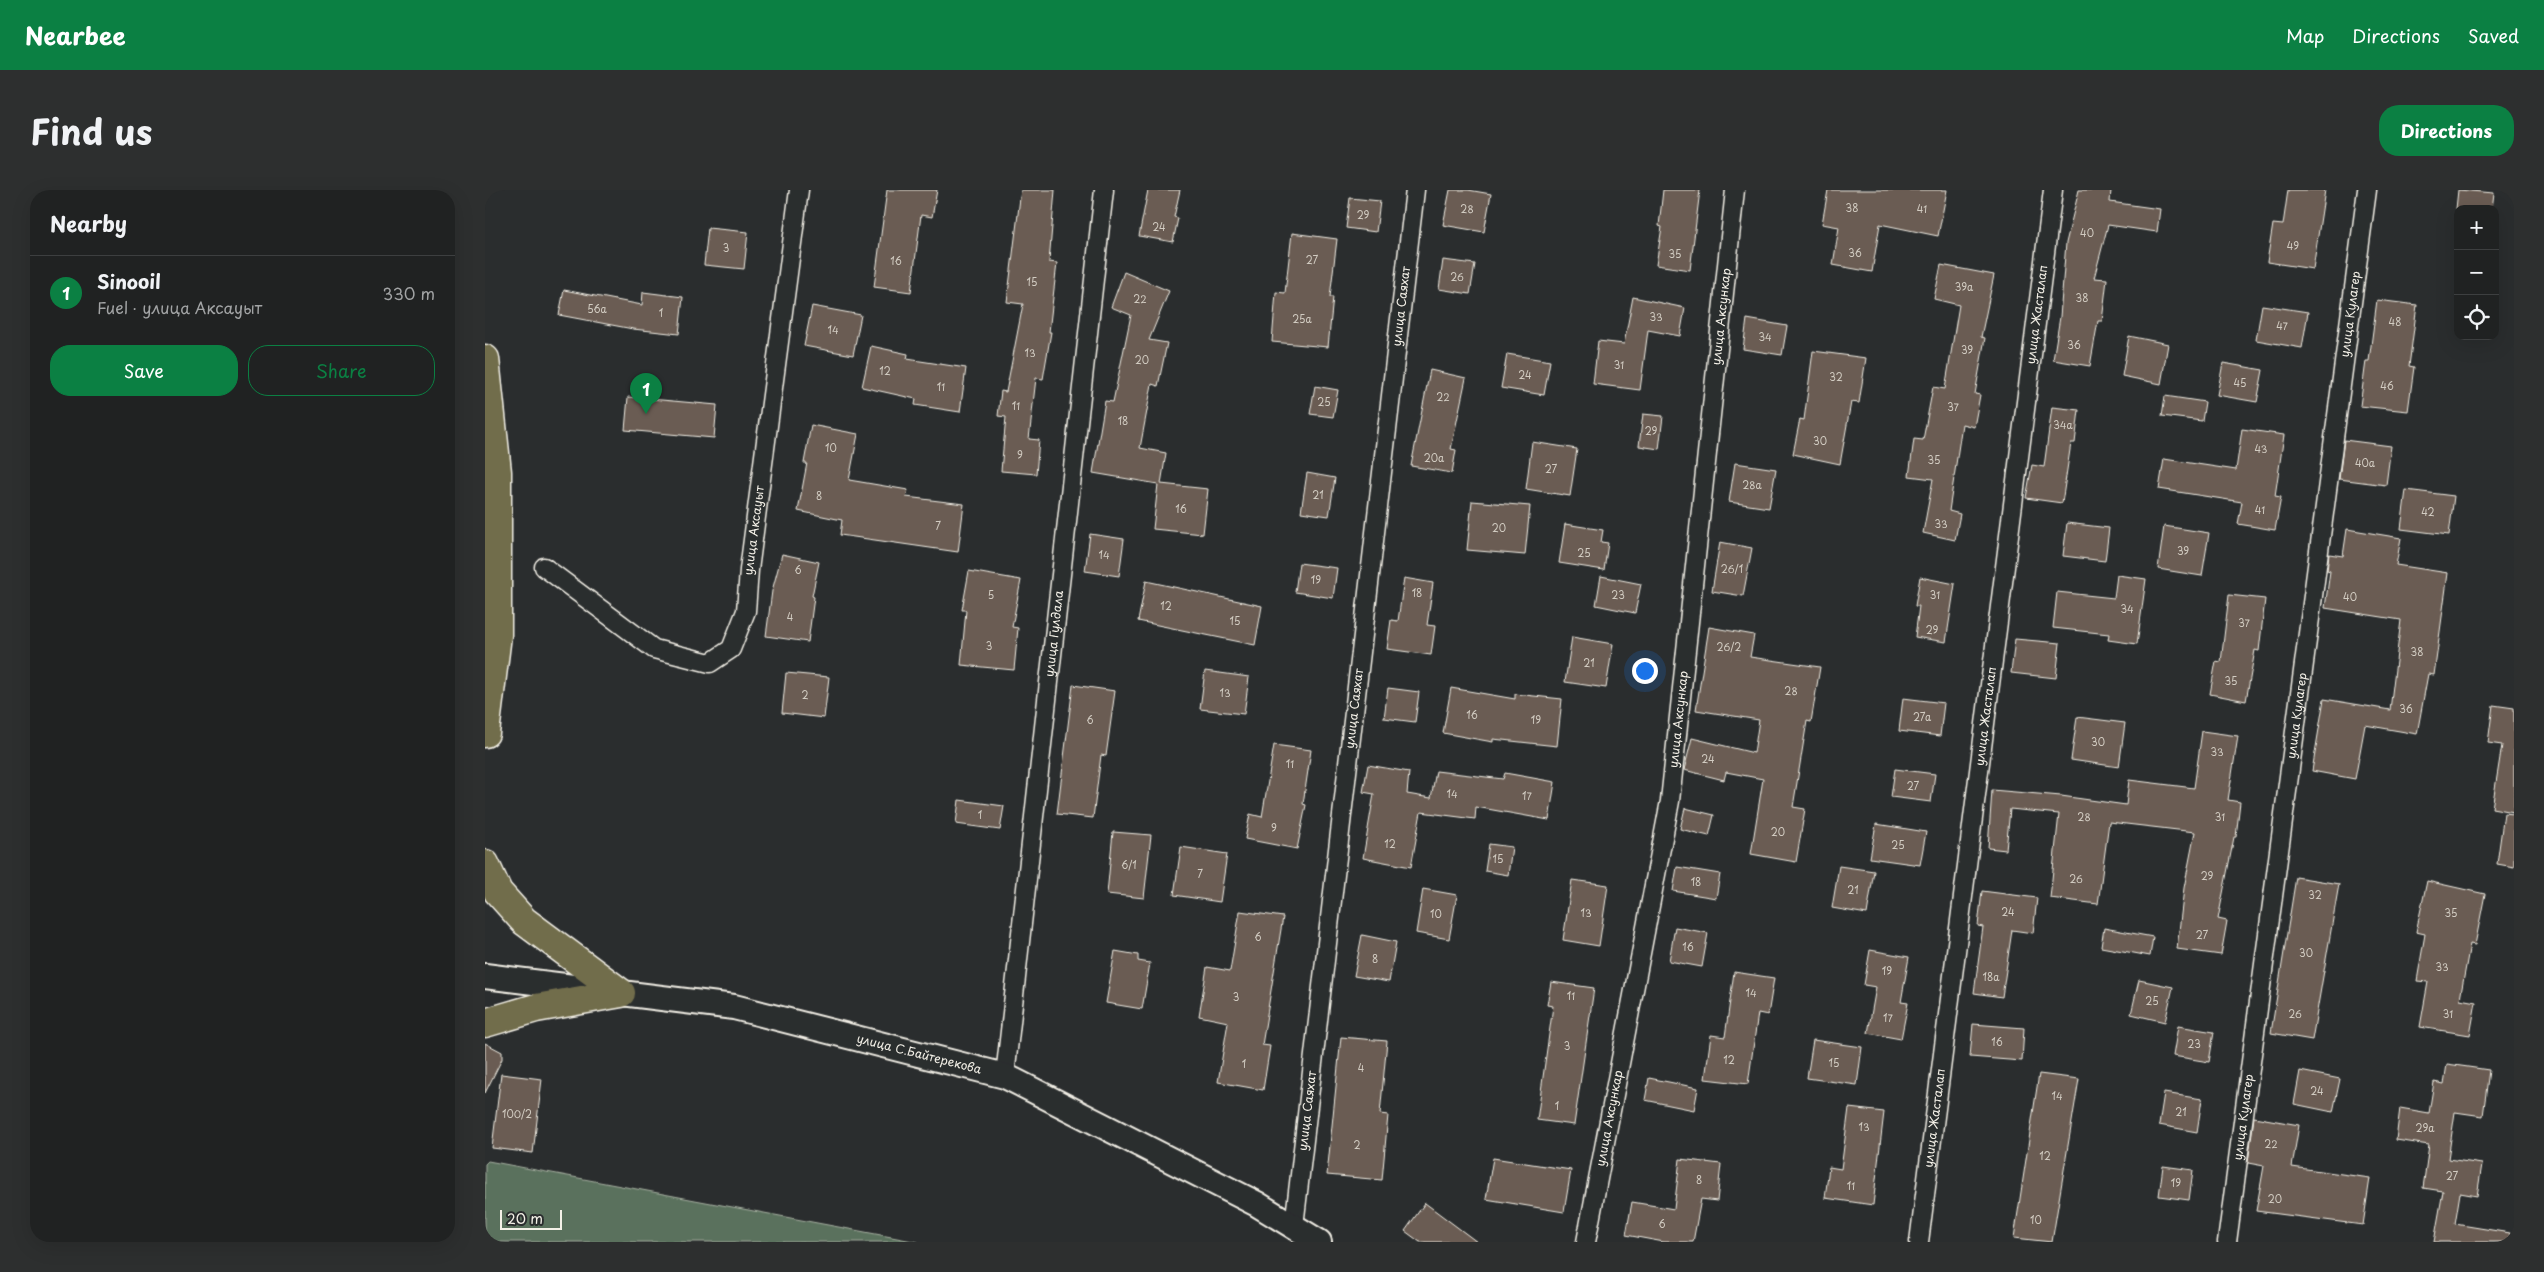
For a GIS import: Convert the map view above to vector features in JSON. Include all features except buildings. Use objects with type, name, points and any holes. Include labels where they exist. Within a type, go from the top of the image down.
[{"type":"main road","points":[[485,359],[497,472],[497,635],[485,734]]},
{"type":"main road","points":[[485,864],[498,892],[524,921],[621,993]]},
{"type":"main road","name":"улица С.Байтерекова","points":[[485,976],[734,1007],[1005,1076],[1257,1204],[1319,1242]]},
{"type":"main road","points":[[485,1023],[536,1008],[621,993]]},
{"type":"street","name":"улица Аксауыт","points":[[544,567],[654,649],[710,663],[731,650],[746,611],[749,570],[799,190]]},
{"type":"street","name":"улица Гулдала","points":[[1005,1076],[1104,190]]},
{"type":"street","name":"улица Саяхат","points":[[1294,1226],[1415,190]]},
{"type":"street","name":"улица Аксункар","points":[[1586,1242],[1669,801],[1735,190]]},
{"type":"street","name":"улица Жасталап","points":[[1919,1242],[2053,190]]},
{"type":"street","name":"улица Кулагер","points":[[2227,1242],[2367,190]]},
{"type":"green space","points":[[488,1161],[918,1242],[485,1242],[485,1164]]},
{"type":"place","name":"Sinooil","points":[[646,414]]}]
